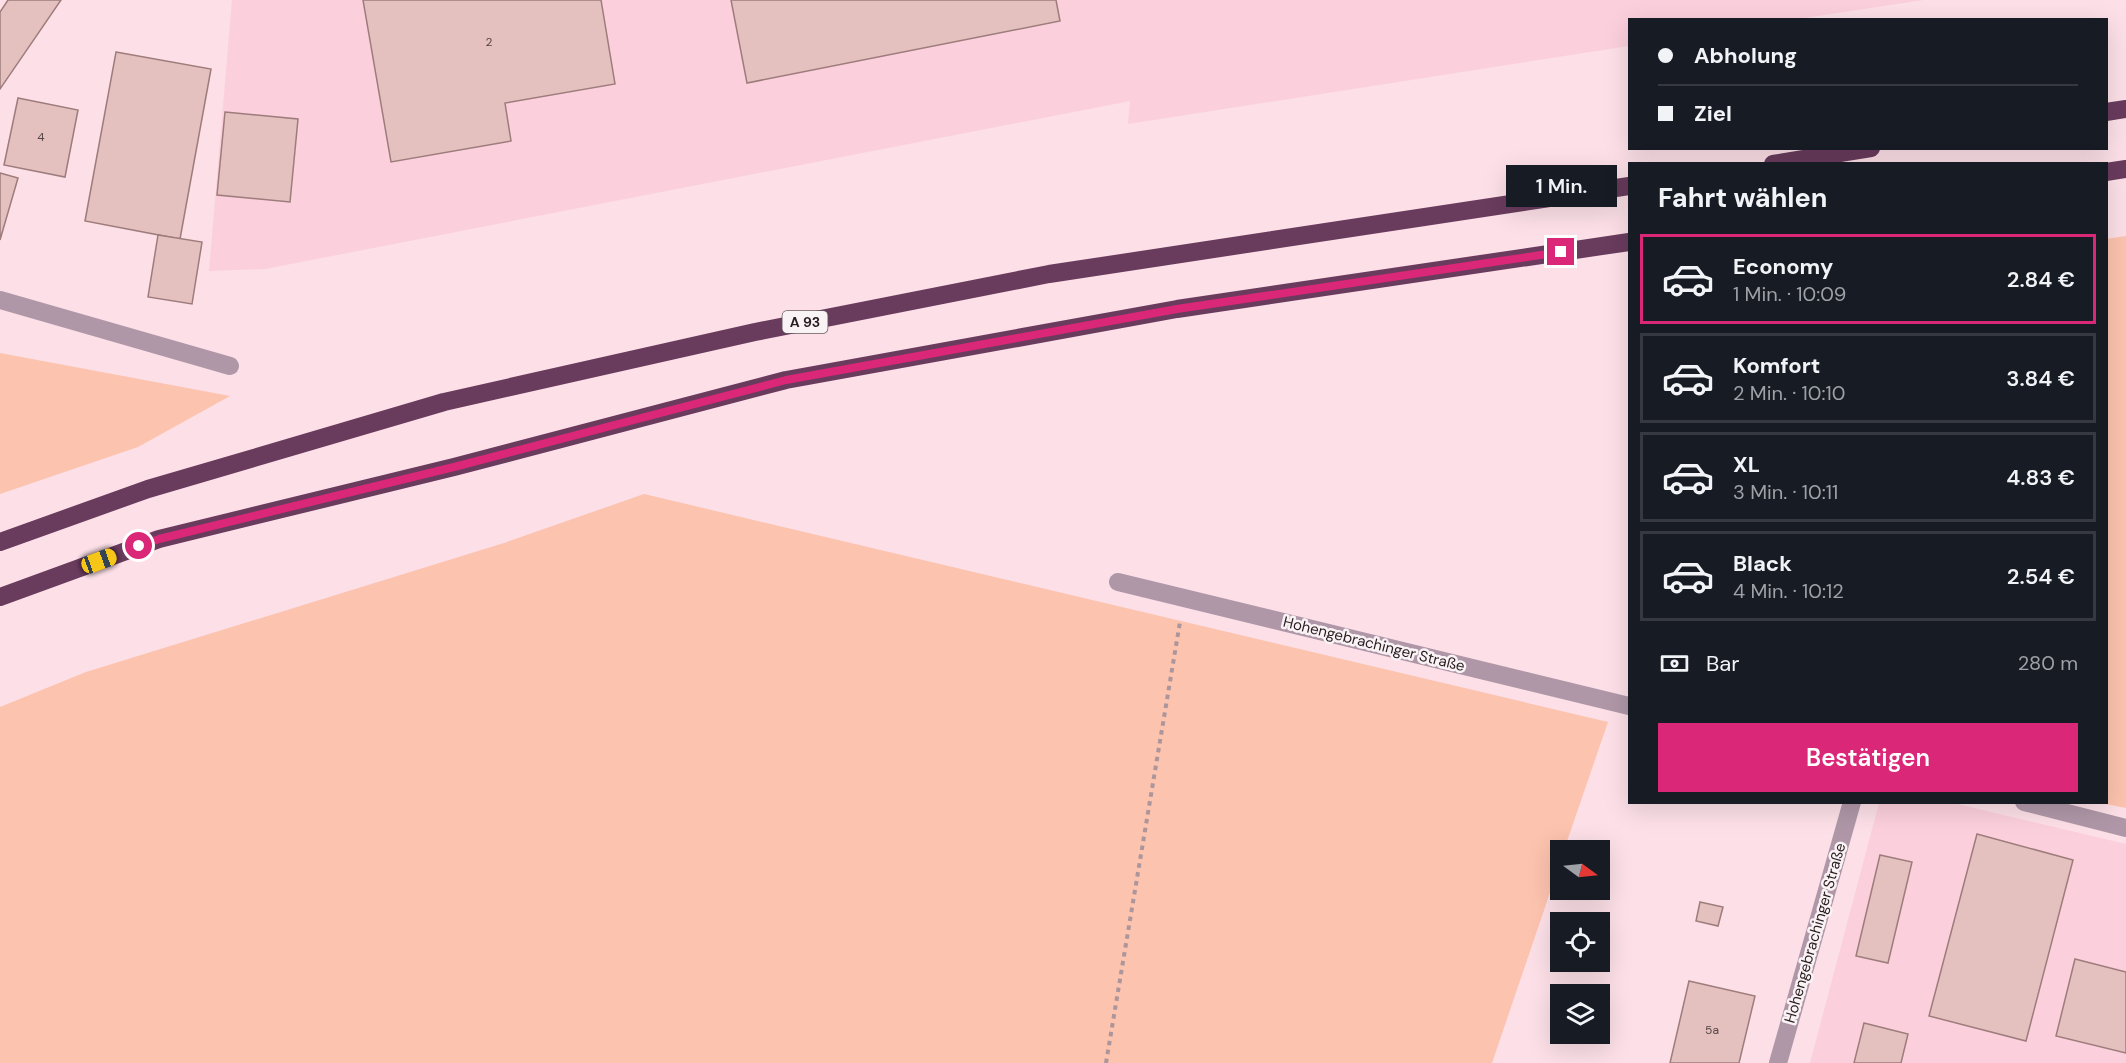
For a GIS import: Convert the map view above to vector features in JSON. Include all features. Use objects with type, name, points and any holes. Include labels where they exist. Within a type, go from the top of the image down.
[{"type":"highway","points":[[2108,112],[2126,109]]},
{"type":"highway","points":[[1785,162],[1859,150]]},
{"type":"highway","points":[[2108,172],[2126,169]]},
{"type":"highway","name":"A 93","points":[[0,542],[148,489],[444,402],[755,332],[1049,274],[1628,186]]},
{"type":"highway","points":[[0,597],[159,539],[454,467],[786,380],[1177,309],[1628,242]]},
{"type":"street","points":[[0,300],[230,366]]},
{"type":"street","name":"Hohengebrachinger Straße","points":[[1118,582],[1628,706]]},
{"type":"street","name":"Hohengebrachinger Straße","points":[[1778,1063],[1851,804]]},
{"type":"street","points":[[2032,804],[2126,828]]},
{"type":"path","points":[[1106,1063],[1184,598]]},
{"type":"shaded area","points":[[232,0],[1924,0],[1805,18],[1628,18],[1628,46],[1128,124],[1130,101],[265,269],[209,271]]},
{"type":"shaded area","points":[[2126,236],[2126,808],[2106,804],[2108,804],[2108,239]]},
{"type":"shaded area","points":[[0,353],[230,396],[138,447],[0,494]]},
{"type":"shaded area","points":[[644,494],[1608,722],[1567,840],[1550,840],[1550,892],[1492,1063],[0,1063],[0,707],[86,672],[504,543]]},
{"type":"shaded area","points":[[1879,804],[1957,804],[2126,844],[2126,1063],[1810,1063]]},
{"type":"building","points":[[8,0],[61,0],[0,89],[0,12]]},
{"type":"building","points":[[363,0],[601,0],[615,84],[505,103],[511,141],[391,162]]},
{"type":"building","points":[[731,0],[1056,0],[1060,21],[747,83]]},
{"type":"building","points":[[116,52],[211,69],[180,239],[85,221]]},
{"type":"building","points":[[18,98],[78,110],[65,177],[4,165]]},
{"type":"building","points":[[225,112],[298,119],[290,202],[217,195]]},
{"type":"building","points":[[0,173],[18,178],[0,240]]},
{"type":"building","points":[[158,235],[202,242],[192,304],[148,297]]},
{"type":"building","points":[[1977,834],[2073,860],[2026,1041],[1929,1016]]},
{"type":"building","points":[[1880,855],[1912,862],[1888,963],[1856,956]]},
{"type":"building","points":[[1700,902],[1723,907],[1718,926],[1696,921]]},
{"type":"building","points":[[2075,959],[2126,972],[2126,1053],[2056,1036]]},
{"type":"building","points":[[1689,981],[1755,996],[1739,1063],[1670,1063]]},
{"type":"building","points":[[1864,1023],[1908,1034],[1901,1063],[1854,1063]]},
{"type":"route","points":[[139,546],[159,539],[454,467],[786,380],[1177,309],[1561,252]]}]
